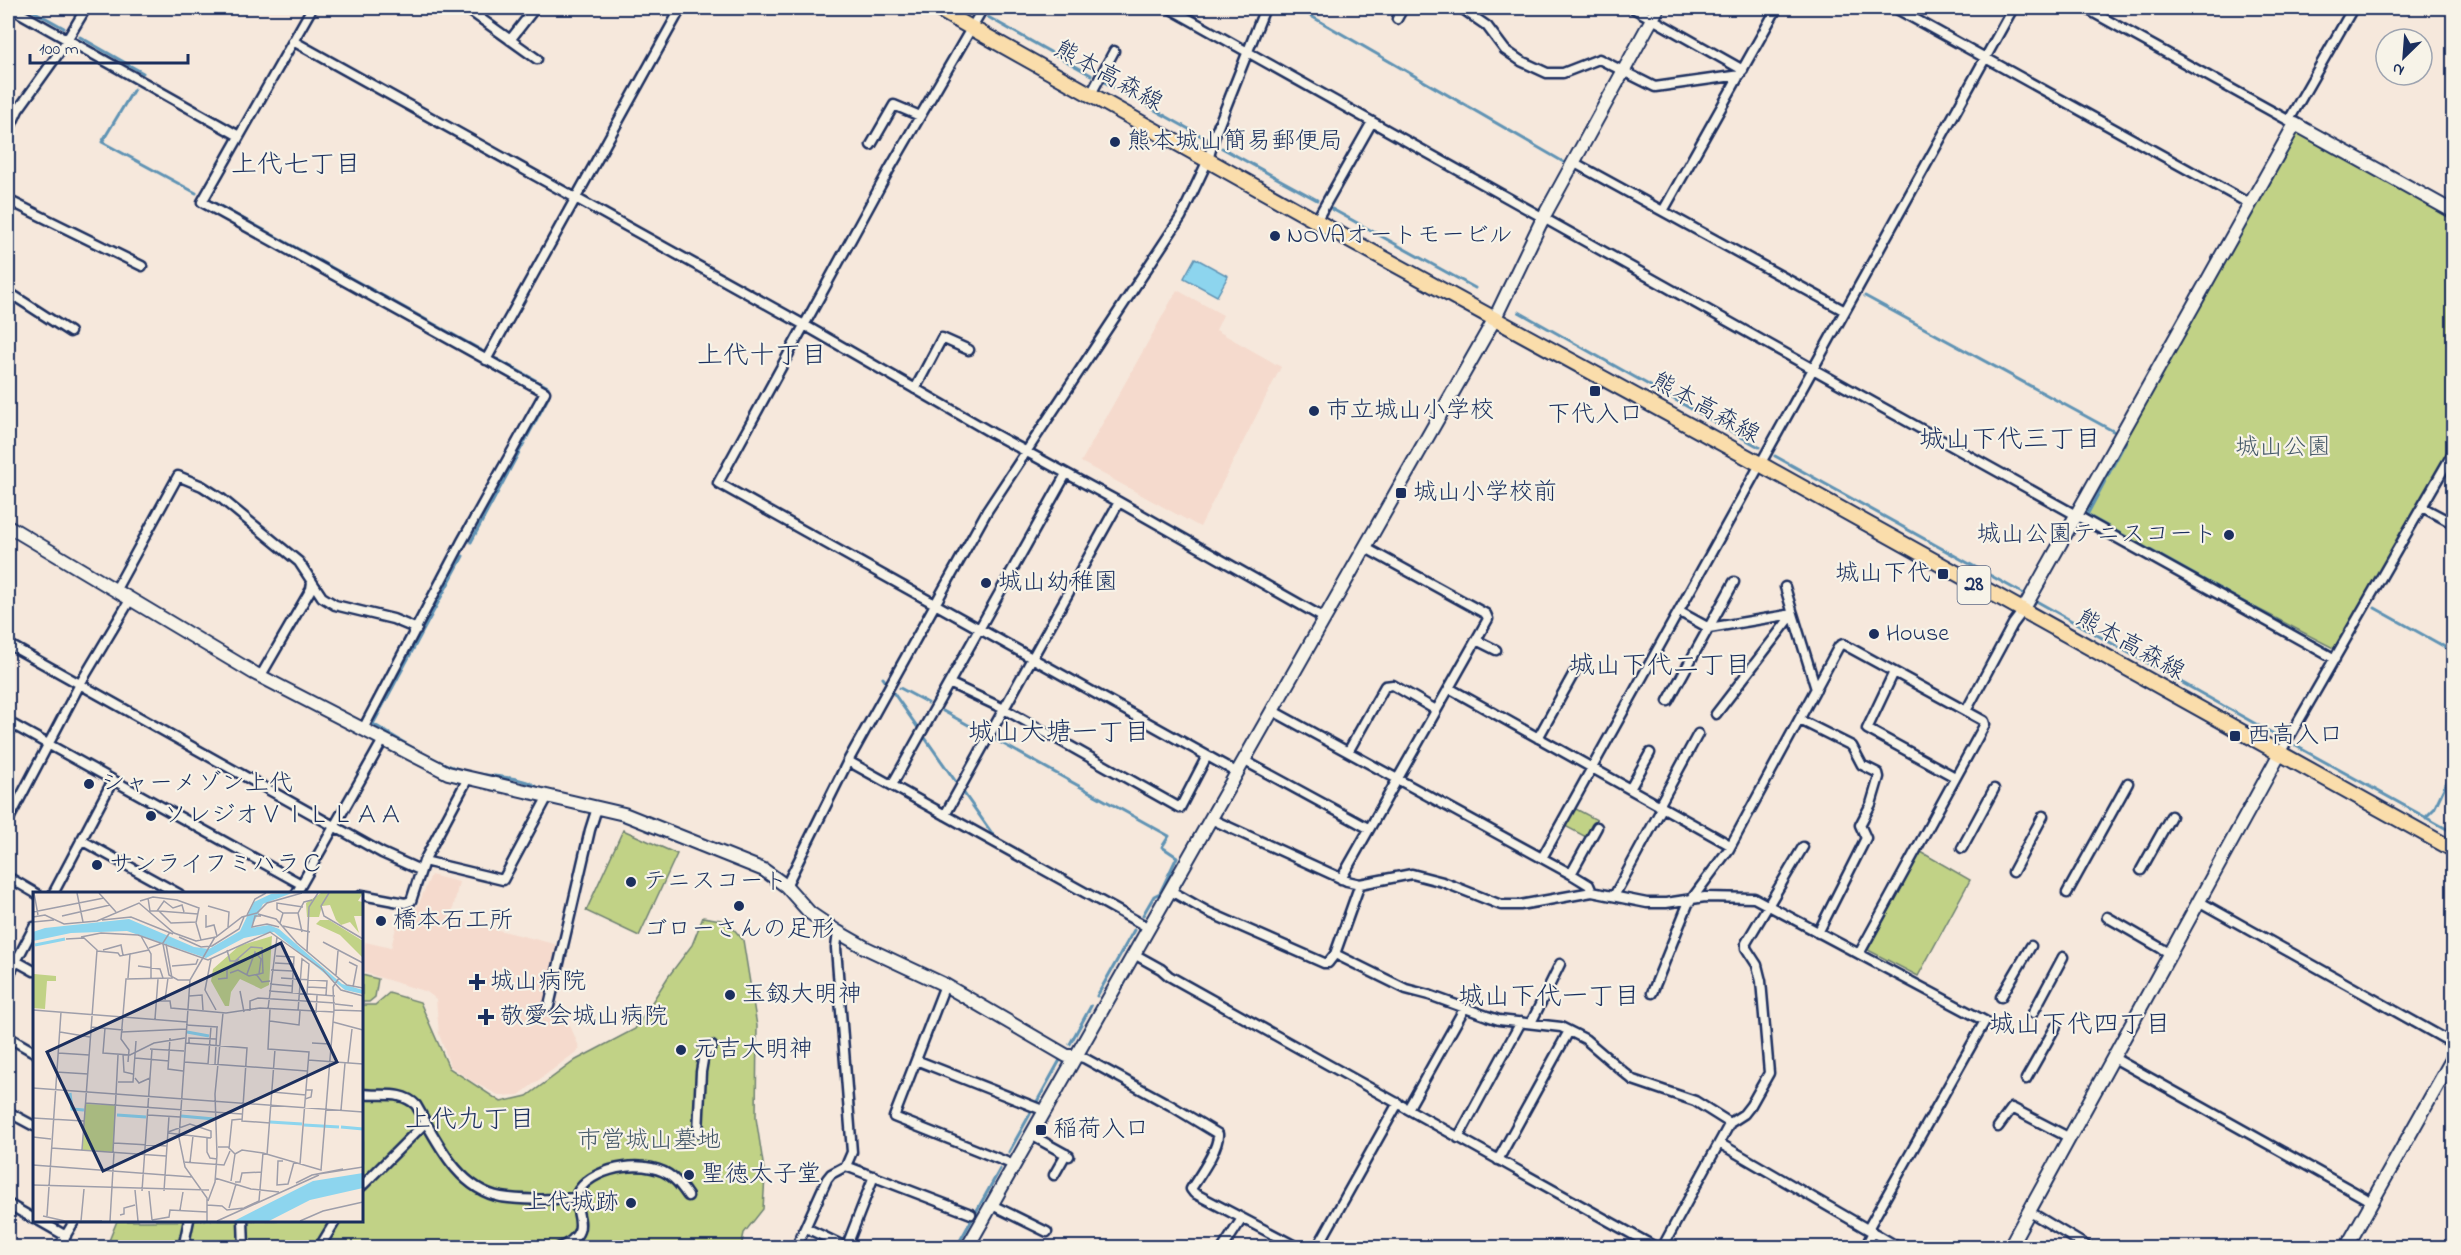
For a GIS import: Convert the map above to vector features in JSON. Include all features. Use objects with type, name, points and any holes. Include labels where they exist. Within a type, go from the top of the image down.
[{"type":"main road","name":"熊本高森線","points":[[936,8],[1494,320],[1760,464],[2022,612],[2454,850]]},
{"type":"street","points":[[11,8],[239,136]]},
{"type":"street","points":[[8,132],[18,110],[68,39],[86,8]]},
{"type":"street","points":[[312,8],[202,202],[545,392],[363,729]]},
{"type":"street","points":[[466,8],[537,59]]},
{"type":"street","points":[[510,40],[535,8]]},
{"type":"street","points":[[486,360],[681,8]]},
{"type":"street","points":[[983,8],[889,170],[806,326],[718,483],[1238,773]]},
{"type":"street","points":[[1169,8],[2335,658]]},
{"type":"street","points":[[786,886],[848,761],[987,511],[1181,217],[1208,160],[1216,132],[1265,8]]},
{"type":"street","points":[[1397,20],[1403,8]]},
{"type":"street","points":[[1461,8],[1484,23],[1501,46],[1515,58],[1546,73],[1563,73],[1599,59],[1655,87],[1741,72]]},
{"type":"street","points":[[1633,8],[1655,13],[1741,72]]},
{"type":"street","points":[[1663,211],[1777,8]]},
{"type":"street","points":[[1896,8],[2250,204]]},
{"type":"street","points":[[1542,858],[2013,8]]},
{"type":"street","points":[[2085,8],[2454,212]]},
{"type":"street","points":[[1966,711],[2250,204],[2353,8]]},
{"type":"street","points":[[967,1248],[977,1217],[992,1205],[1031,1135],[1042,1110],[1076,1056],[1171,891],[1494,320],[1544,216],[1655,13]]},
{"type":"street","points":[[293,41],[806,326],[1026,453],[1119,502],[1324,618]]},
{"type":"street","points":[[1091,94],[1114,51]]},
{"type":"street","points":[[8,103],[18,110]]},
{"type":"street","points":[[871,145],[894,105],[920,116]]},
{"type":"street","points":[[1316,221],[1372,122]]},
{"type":"street","points":[[1573,162],[1845,311]]},
{"type":"street","points":[[8,200],[142,266]]},
{"type":"street","points":[[8,292],[70,332]]},
{"type":"street","points":[[915,389],[942,338],[969,350]]},
{"type":"street","points":[[2009,1248],[2280,755],[2454,451]]},
{"type":"street","points":[[892,785],[1066,474]]},
{"type":"street","points":[[116,591],[178,476],[202,486],[222,500],[299,562],[322,597],[335,605],[393,619],[417,629]]},
{"type":"street","points":[[945,815],[1119,502]]},
{"type":"street","points":[[2422,507],[2454,524]]},
{"type":"street","points":[[8,526],[260,677],[448,772],[624,814],[764,870],[786,886],[810,914],[838,932],[866,948],[945,985],[1067,1056],[1083,1058],[1164,1101],[1218,1134],[1219,1138],[1214,1149],[1191,1189],[1194,1193],[1241,1220],[1299,1248]]},
{"type":"street","points":[[1341,879],[1488,619],[1486,614],[1364,547]]},
{"type":"street","points":[[260,677],[311,589],[312,582]]},
{"type":"street","points":[[1668,701],[1734,582]]},
{"type":"street","points":[[1785,587],[1816,689]]},
{"type":"street","points":[[8,821],[50,745],[80,684],[130,600]]},
{"type":"street","points":[[1680,612],[1709,628],[1793,614]]},
{"type":"street","points":[[1716,714],[1793,614]]},
{"type":"street","points":[[1476,640],[1496,650]]},
{"type":"street","points":[[8,644],[382,853],[420,870]]},
{"type":"street","points":[[1652,993],[1692,898],[1716,869],[1800,720],[1839,645],[1843,644],[1984,721],[1985,724],[1859,954]]},
{"type":"street","points":[[1894,672],[1867,729],[1955,777]]},
{"type":"street","points":[[1538,738],[1574,673]]},
{"type":"street","points":[[949,683],[1004,710],[1180,808],[1207,756]]},
{"type":"street","points":[[1348,752],[1385,686],[1393,685],[1436,710]]},
{"type":"street","points":[[1449,688],[1730,845]]},
{"type":"street","points":[[1273,711],[1571,874],[1589,885],[1592,892]]},
{"type":"street","points":[[1800,720],[1852,746],[1862,765],[1878,773],[1879,777],[1871,804],[1860,825],[1866,838],[1818,933]]},
{"type":"street","points":[[8,722],[301,884]]},
{"type":"street","points":[[1614,896],[1698,734]]},
{"type":"street","points":[[297,892],[383,740]]},
{"type":"street","points":[[1630,789],[1650,753]]},
{"type":"street","points":[[848,761],[1149,928]]},
{"type":"street","points":[[1245,761],[1368,828]]},
{"type":"street","points":[[363,895],[405,903],[411,902],[424,861],[468,778]]},
{"type":"street","points":[[54,892],[113,780]]},
{"type":"street","points":[[2067,893],[2128,783]]},
{"type":"street","points":[[1962,848],[1995,789]]},
{"type":"street","points":[[424,861],[503,880],[548,796]]},
{"type":"street","points":[[549,1006],[597,808]]},
{"type":"street","points":[[2013,872],[2043,816]]},
{"type":"street","points":[[2141,870],[2171,816]]},
{"type":"street","points":[[1211,819],[1341,879],[1360,884],[1412,874],[1443,882],[1501,905],[1520,905],[1592,892],[1647,903],[1666,903],[1692,898],[1747,897],[1985,1022],[1871,1230],[1865,1248]]},
{"type":"street","points":[[1571,874],[1597,827]]},
{"type":"street","points":[[81,840],[176,892]]},
{"type":"street","points":[[1662,1248],[1730,1123],[1744,1114],[1751,1106],[1769,1073],[1761,981],[1757,965],[1746,948],[1803,847]]},
{"type":"street","points":[[8,877],[34,892]]},
{"type":"street","points":[[1171,891],[1208,912],[1328,963],[1335,954],[1360,884]]},
{"type":"street","points":[[2200,902],[2454,1044]]},
{"type":"street","points":[[2107,917],[2171,954]]},
{"type":"street","points":[[8,977],[33,929]]},
{"type":"street","points":[[796,1248],[827,1179],[831,1174],[846,1166],[852,1152],[836,948],[838,932]]},
{"type":"street","points":[[2001,997],[2031,945]]},
{"type":"street","points":[[1134,954],[1169,976],[1657,1248]]},
{"type":"street","points":[[1335,954],[1406,989],[1429,995],[1464,1009],[1499,1020],[1530,1023],[1569,1031],[1585,1039],[1633,1080],[1695,1101],[1730,1123]]},
{"type":"street","points":[[2032,1013],[2063,957]]},
{"type":"street","points":[[16,961],[33,970]]},
{"type":"street","points":[[1530,1023],[1560,964]]},
{"type":"street","points":[[945,985],[894,1117],[1014,1165]]},
{"type":"street","points":[[1408,1109],[1464,1009]]},
{"type":"street","points":[[1458,1138],[1521,1023]]},
{"type":"street","points":[[2026,1079],[2056,1026]]},
{"type":"street","points":[[1498,1160],[1569,1031]]},
{"type":"street","points":[[8,1037],[33,1051]]},
{"type":"street","points":[[698,1133],[701,1072],[704,1054],[712,1046]]},
{"type":"street","points":[[2346,1248],[2454,1056]]},
{"type":"street","points":[[2115,1058],[2355,1192],[2371,1204]]},
{"type":"street","points":[[916,1060],[1042,1110]]},
{"type":"street","points":[[363,1094],[405,1096],[416,1105],[452,1164],[464,1178],[483,1191],[501,1197],[576,1198]]},
{"type":"street","points":[[1317,1248],[1398,1103]]},
{"type":"street","points":[[1998,1127],[2012,1108],[2070,1138]]},
{"type":"street","points":[[9,1116],[33,1126]]},
{"type":"street","points":[[363,1185],[426,1122]]},
{"type":"street","points":[[1031,1135],[1068,1155],[1054,1174]]},
{"type":"street","points":[[1719,1143],[1900,1248]]},
{"type":"street","points":[[558,1248],[574,1239],[580,1229],[576,1198],[582,1187],[590,1179],[611,1169],[628,1166],[653,1169],[672,1176],[688,1196]]},
{"type":"street","points":[[846,1166],[977,1217]]},
{"type":"street","points":[[806,1228],[846,1247],[874,1176]]},
{"type":"street","points":[[8,1204],[33,1218]]},
{"type":"street","points":[[992,1205],[1047,1232]]},
{"type":"street","points":[[2028,1213],[2036,1215],[2090,1248]]},
{"type":"street","points":[[1223,1248],[1241,1220]]},
{"type":"street","points":[[40,1222],[66,1236]]},
{"type":"street","points":[[58,1248],[74,1222]]},
{"type":"street","points":[[183,1248],[189,1222]]},
{"type":"street","points":[[243,1222],[244,1248]]},
{"type":"street","points":[[319,1248],[335,1222]]},
{"type":"shaded area","points":[[1177,290],[1223,315],[1216,330],[1281,367],[1200,527],[1081,462]]},
{"type":"shaded area","name":"城山病院","points":[[431,875],[459,882],[451,918],[566,947],[552,1014],[569,1023],[580,1049],[519,1095],[500,1096],[473,1082],[450,1066],[439,1034],[436,999],[427,992],[363,972],[365,942],[391,948],[401,907],[417,908]]},
{"type":"green space","name":"城山公園","points":[[2295,124],[2453,212],[2453,445],[2339,651],[2077,515]]},
{"type":"green space","points":[[1574,808],[1597,820],[1588,838],[1565,826]]},
{"type":"green space","name":"テニスコート","points":[[623,830],[677,854],[639,936],[586,911]]},
{"type":"green space","points":[[1921,852],[1970,880],[1918,976],[1868,950]]},
{"type":"green space","name":"市営城山墓地","points":[[703,917],[727,921],[743,940],[757,1026],[756,1118],[765,1176],[763,1209],[744,1233],[741,1247],[106,1248],[117,1222],[363,1222],[363,1005],[375,1005],[389,993],[420,1002],[449,1068],[501,1102],[527,1096],[576,1060],[635,1029],[668,977],[692,945]]},
{"type":"green space","points":[[363,975],[378,979],[375,997],[369,1002],[363,1002]]},
{"type":"water","points":[[1195,258],[1228,276],[1217,296],[1184,278]]},
{"type":"waterway","points":[[28,8],[64,28]]},
{"type":"waterway","points":[[1297,8],[1567,164]]},
{"type":"waterway","points":[[988,17],[1091,75]]},
{"type":"waterway","points":[[80,37],[143,73]]},
{"type":"waterway","points":[[1106,83],[1205,138]]},
{"type":"waterway","points":[[134,89],[102,142],[196,193]]},
{"type":"waterway","points":[[1222,148],[1317,200]]},
{"type":"waterway","points":[[1583,173],[1645,206]]},
{"type":"waterway","points":[[213,202],[481,350]]},
{"type":"waterway","points":[[1332,209],[1475,288]]},
{"type":"waterway","points":[[1865,296],[2113,431]]},
{"type":"waterway","points":[[1519,312],[1759,447]]},
{"type":"waterway","points":[[497,359],[548,387]]},
{"type":"waterway","points":[[471,542],[548,398]]},
{"type":"waterway","points":[[2127,439],[2087,515],[2333,652],[2335,650]]},
{"type":"waterway","points":[[1775,456],[2022,593]]},
{"type":"waterway","points":[[463,556],[373,724],[417,750],[452,767],[527,782],[536,786]]},
{"type":"waterway","points":[[2038,602],[2279,737]]},
{"type":"waterway","points":[[2375,608],[2454,652]]},
{"type":"waterway","points":[[883,678],[996,839]]},
{"type":"waterway","points":[[900,688],[928,703]]},
{"type":"waterway","points":[[943,711],[981,732]]},
{"type":"waterway","points":[[996,740],[1169,836],[1162,847],[1177,857],[1160,893],[1154,896],[1143,915]]},
{"type":"waterway","points":[[2296,746],[2454,833]]},
{"type":"waterway","points":[[2425,818],[2434,809],[2454,767]]},
{"type":"waterway","points":[[1097,996],[1134,930]]},
{"type":"waterway","points":[[1070,1044],[1091,1006]]},
{"type":"waterway","points":[[1009,1152],[1060,1060]]},
{"type":"waterway","points":[[956,1248],[1000,1169]]},
{"type":"place","name":"熊本城山簡易郵便局","points":[[1115,142]]},
{"type":"place","name":"NOVAオートモービル","points":[[1275,236]]},
{"type":"place","name":"下代入口","points":[[1595,391]]},
{"type":"place","name":"市立城山小学校","points":[[1314,411]]},
{"type":"place","name":"城山小学校前","points":[[1401,493]]},
{"type":"place","name":"城山公園テニスコート","points":[[2229,535]]},
{"type":"place","name":"城山下代","points":[[1943,574]]},
{"type":"place","name":"城山幼稚園","points":[[986,583]]},
{"type":"place","name":"House","points":[[1874,634]]},
{"type":"place","name":"西高入口","points":[[2235,736]]},
{"type":"place","name":"シャーメゾン上代","points":[[89,784]]},
{"type":"place","name":"ソレジオＶＩＬＬＡＡ","points":[[151,816]]},
{"type":"place","name":"サンライフミハラＣ","points":[[97,865]]},
{"type":"place","name":"テニスコート","points":[[631,882]]},
{"type":"place","name":"ゴローさんの足形","points":[[739,906]]},
{"type":"place","name":"橋本石工所","points":[[381,921]]},
{"type":"place","name":"城山病院","points":[[477,982]]},
{"type":"place","name":"玉釼大明神","points":[[730,995]]},
{"type":"place","name":"敬愛会城山病院","points":[[486,1017]]},
{"type":"place","name":"元吉大明神","points":[[681,1050]]},
{"type":"place","name":"稲荷入口","points":[[1041,1130]]},
{"type":"place","name":"聖徳太子堂","points":[[689,1175]]},
{"type":"place","name":"上代城跡","points":[[631,1203]]},
{"type":"district","name":"上代七丁目","points":[[296,166]]},
{"type":"district","name":"上代十丁目","points":[[762,357]]},
{"type":"district","name":"城山下代三丁目","points":[[2010,441]]},
{"type":"district","name":"城山下代二丁目","points":[[1660,667]]},
{"type":"district","name":"城山大塘一丁目","points":[[1059,734]]},
{"type":"district","name":"城山下代一丁目","points":[[1549,998]]},
{"type":"district","name":"城山下代四丁目","points":[[2080,1026]]},
{"type":"district","name":"上代九丁目","points":[[470,1121]]}]
